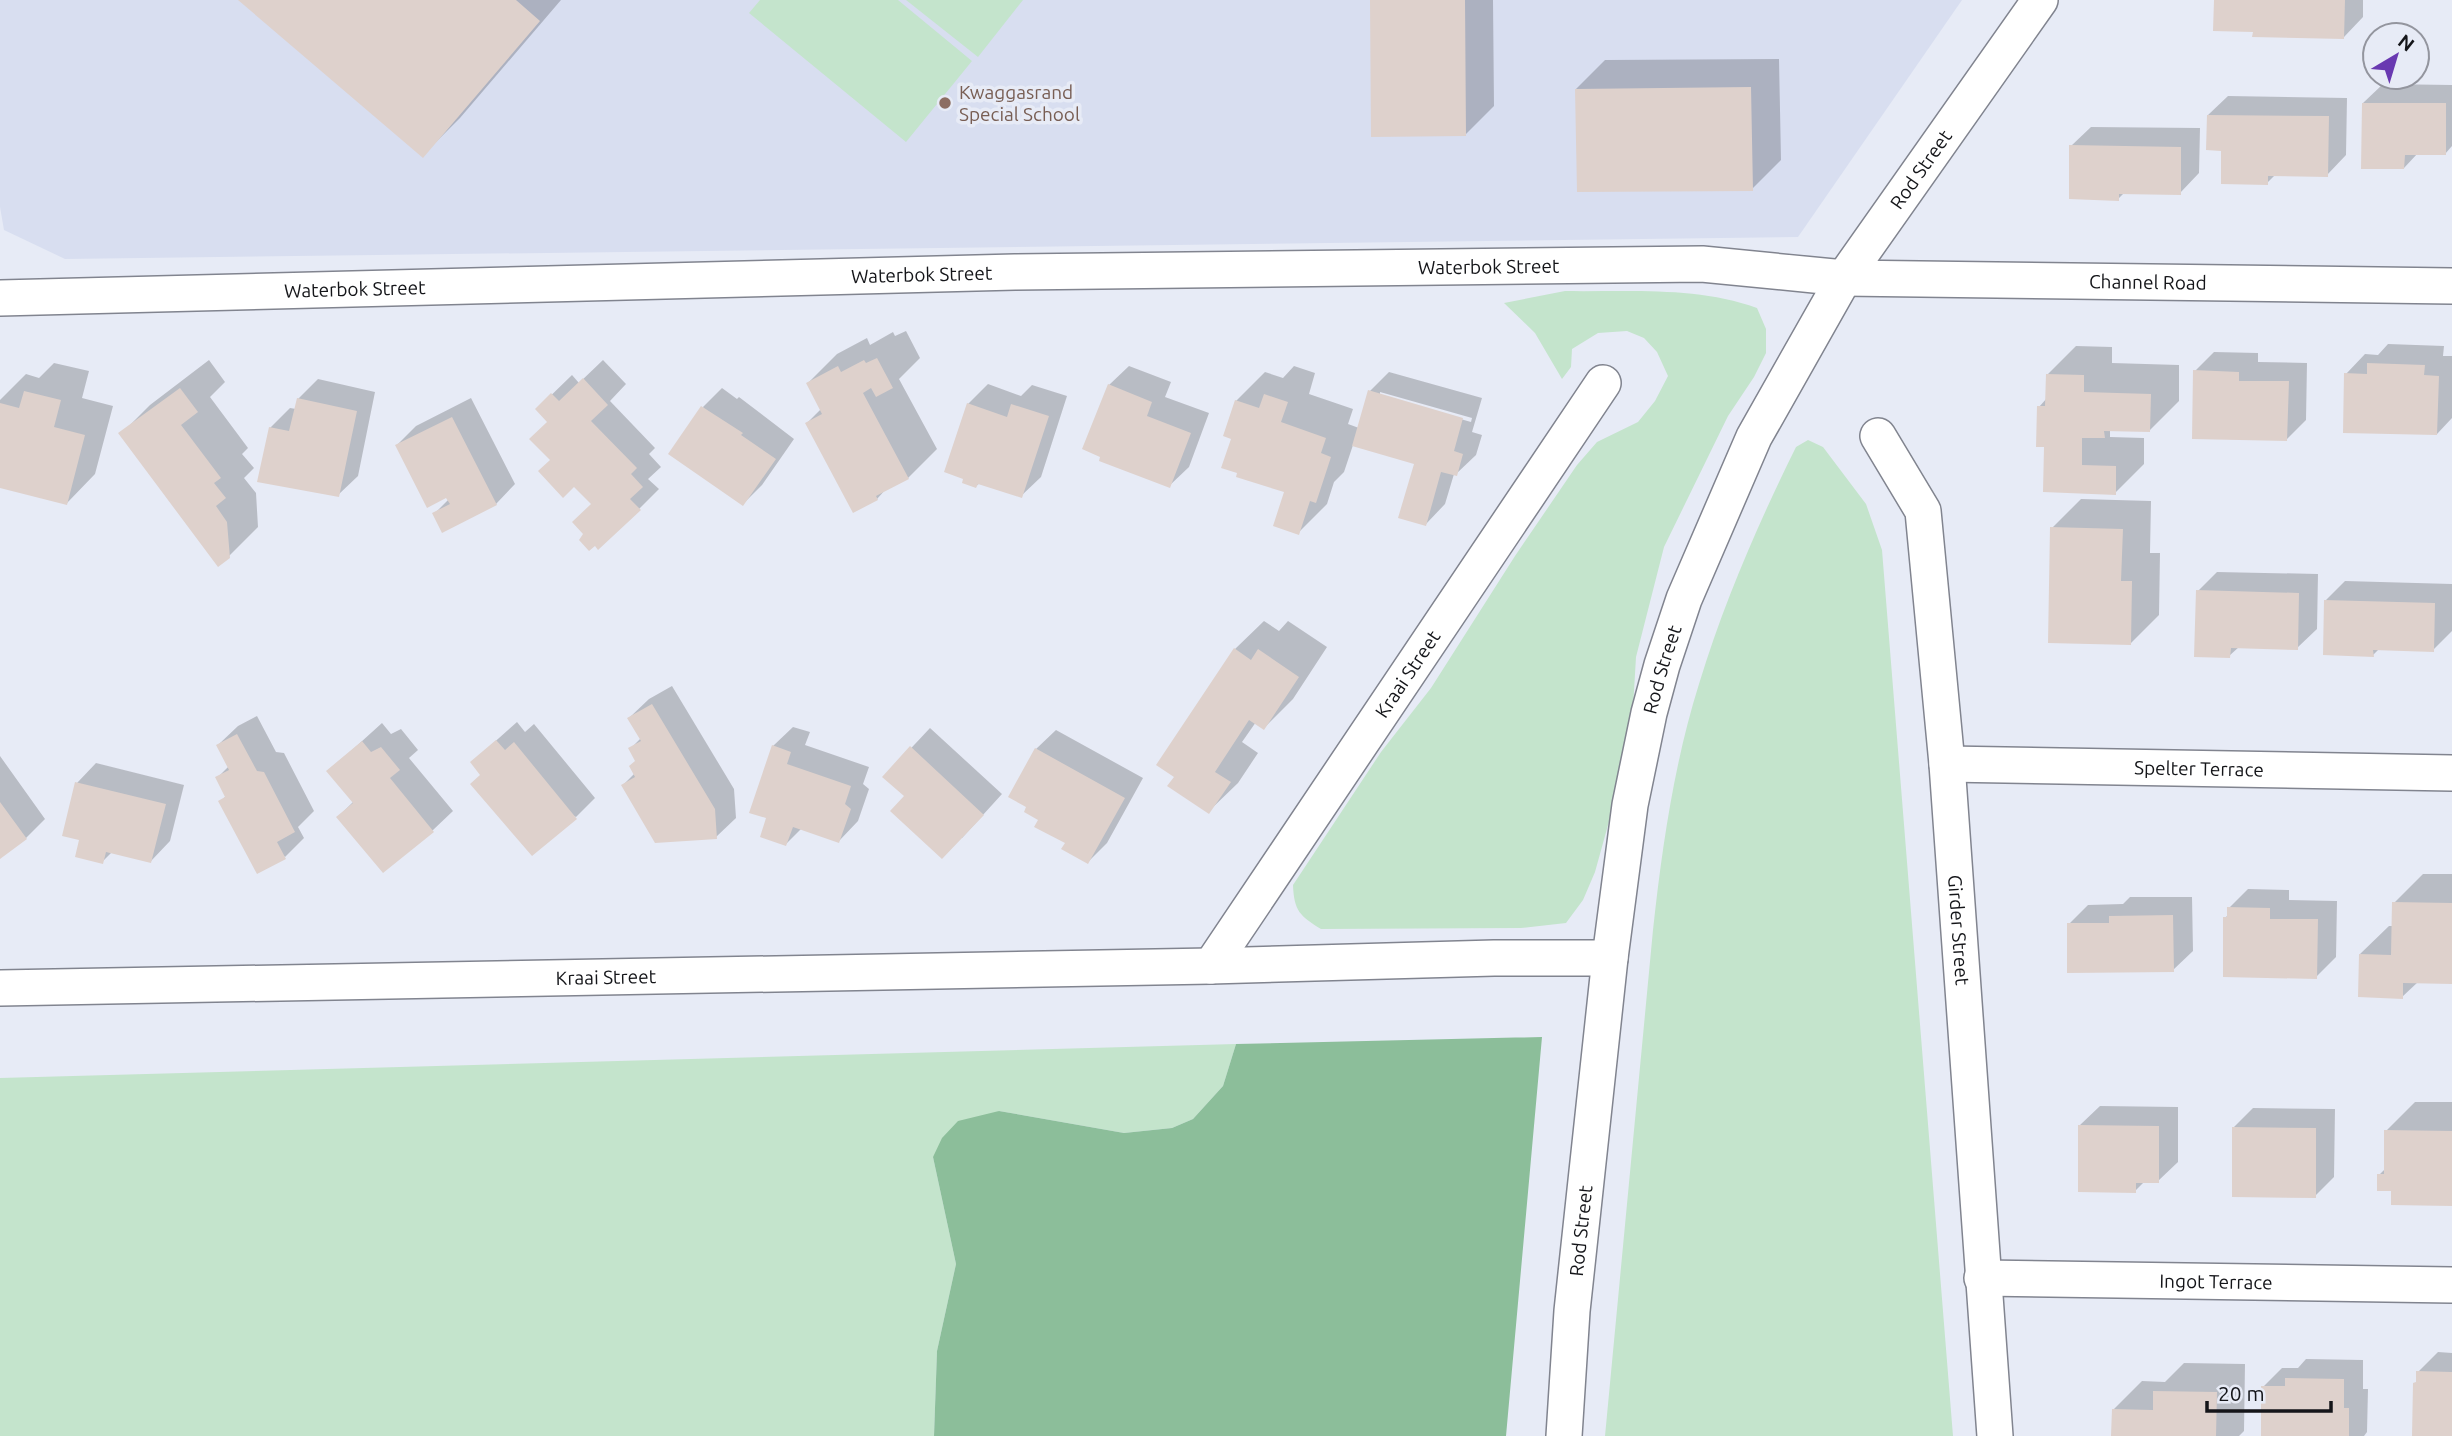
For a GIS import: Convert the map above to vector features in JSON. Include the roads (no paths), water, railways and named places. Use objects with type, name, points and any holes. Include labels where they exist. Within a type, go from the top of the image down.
[{"type":"street","name":"Rod Street","points":[[1564,1436],[1572,1311],[1610,958],[1630,806],[1662,665],[1684,599],[1754,437],[1844,278],[2040,0]]},
{"type":"street","name":"Waterbok Street","points":[[0,298],[987,272],[1702,264],[1844,278]]},
{"type":"street","name":"Channel Road","points":[[1844,278],[2452,286]]},
{"type":"street","name":"Kraai Street","points":[[1211,966],[1603,383]]},
{"type":"street","name":"Girder Street","points":[[1878,436],[1923,511],[1948,764],[1995,1436]]},
{"type":"street","name":"Spelter Terrace","points":[[1948,764],[2452,773]]},
{"type":"street","name":"Kraai Street","points":[[0,988],[1211,966],[1494,958],[1610,958]]},
{"type":"street","name":"Ingot Terrace","points":[[1982,1278],[2452,1285]]},
{"type":"place","name":"Kwaggasrand Special School","points":[[945,103]]}]
